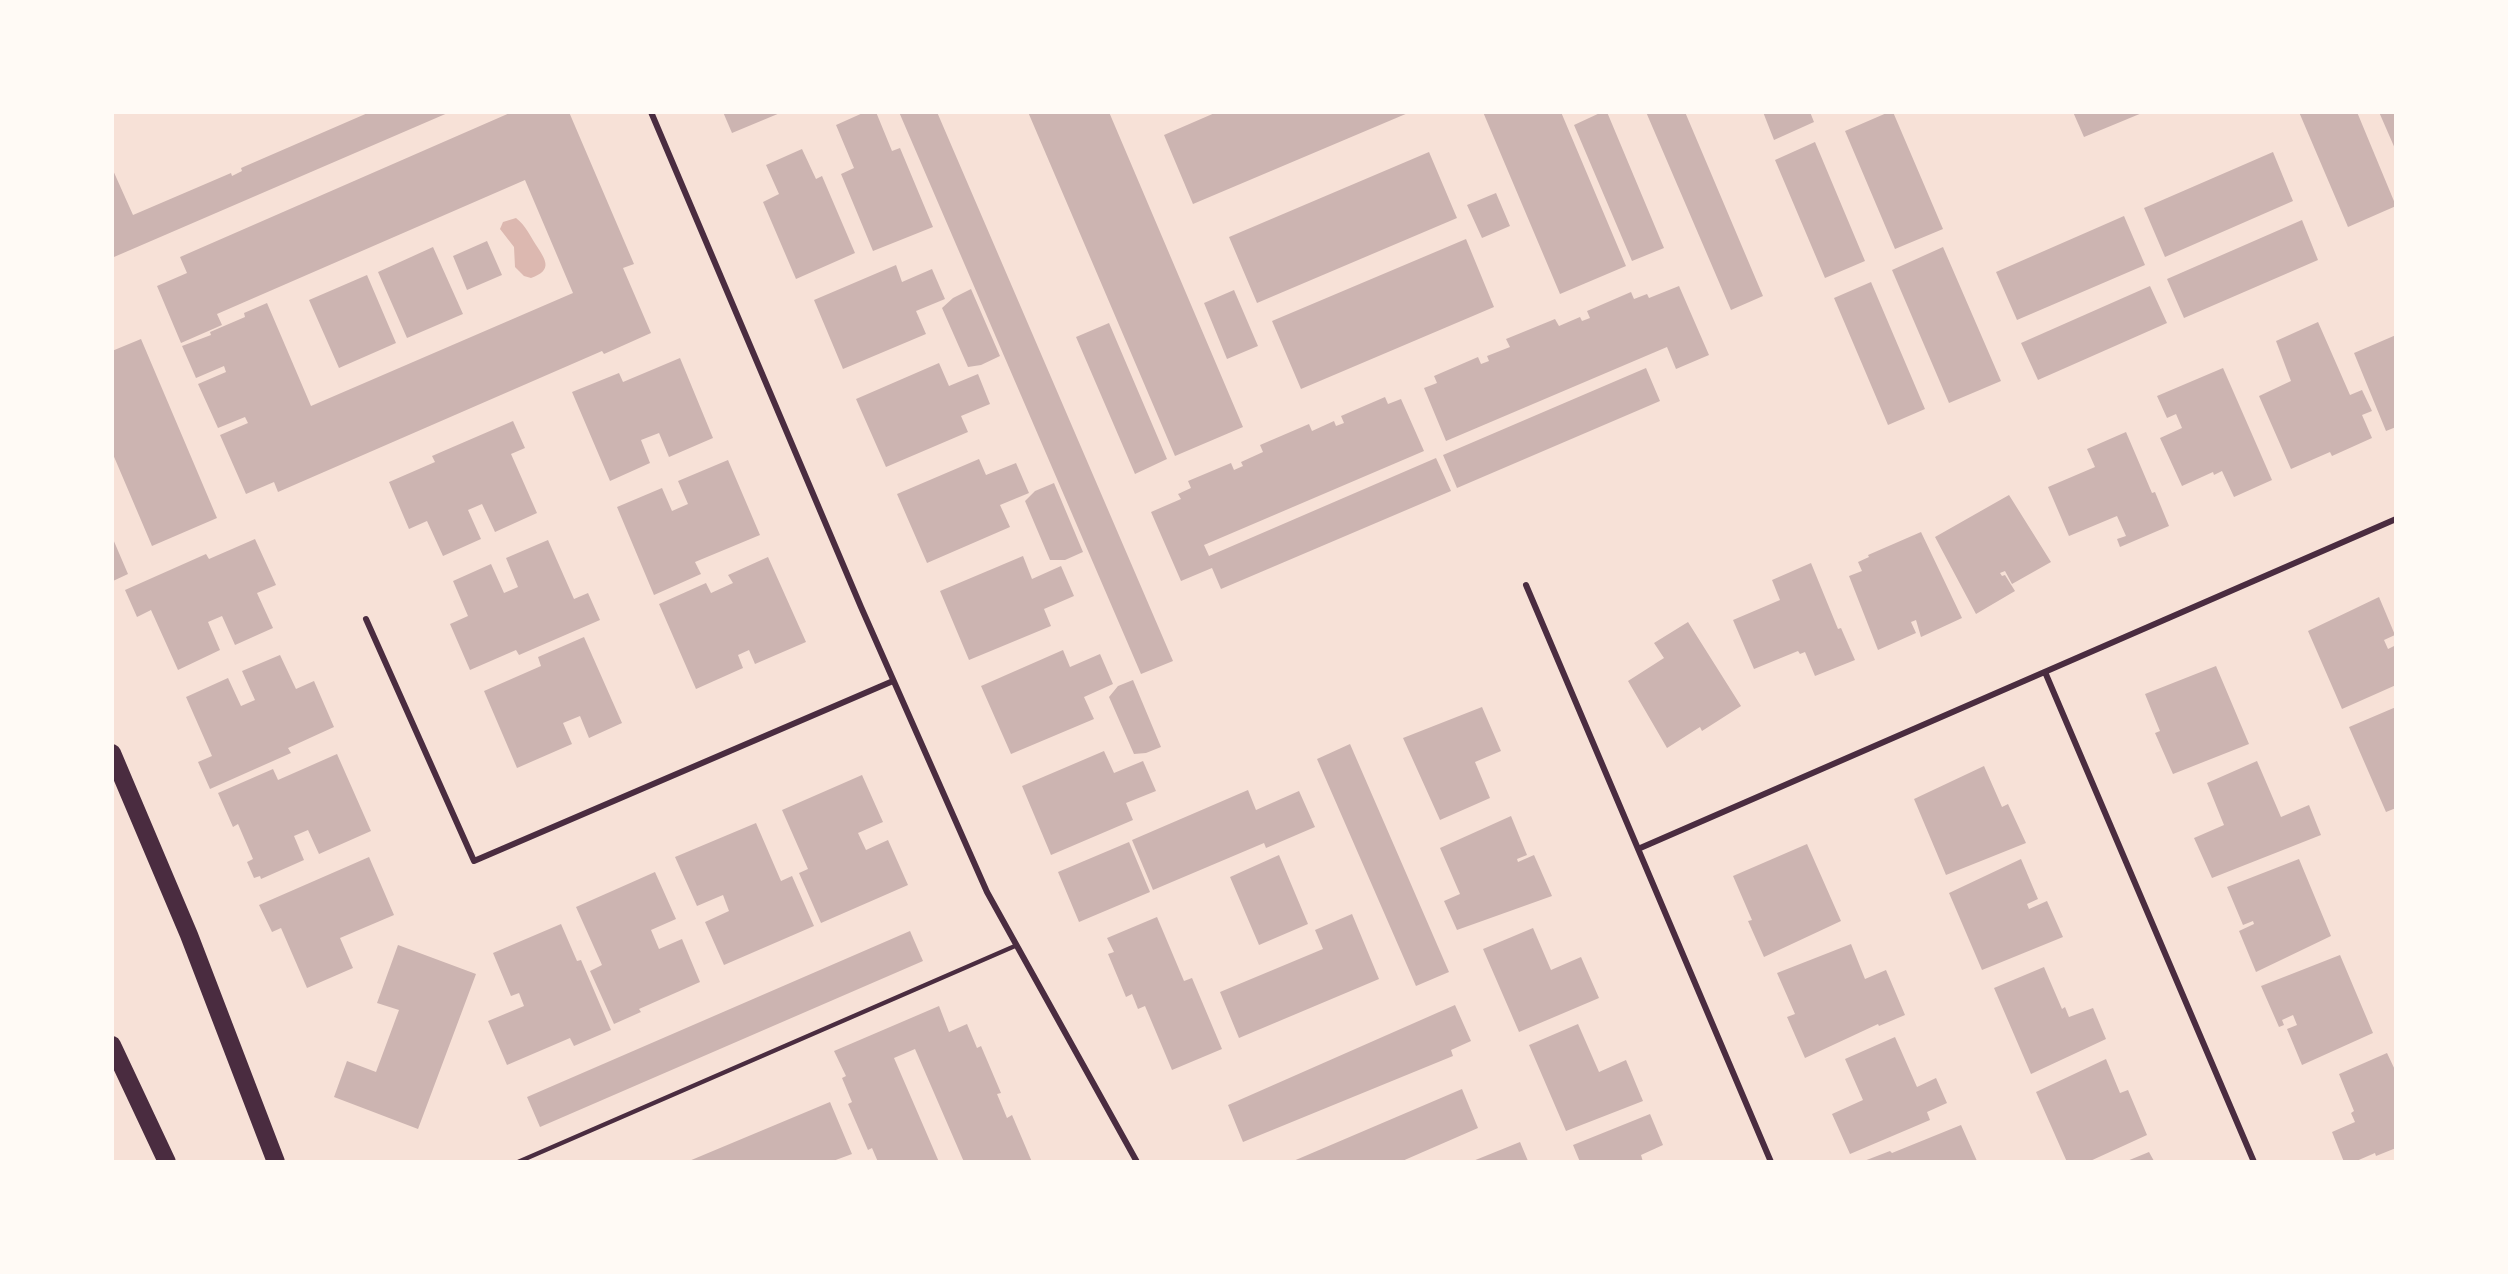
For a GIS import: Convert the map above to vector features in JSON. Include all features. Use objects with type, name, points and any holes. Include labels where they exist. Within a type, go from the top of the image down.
[{"type":"highway","points":[[112,753],[189,935],[276,1161]]},
{"type":"highway","points":[[112,1045],[167,1161]]},
{"type":"street","points":[[651,112],[893,681],[987,892],[1015,946],[1137,1161]]},
{"type":"street","points":[[1638,849],[2396,519]]},
{"type":"street","points":[[1526,585],[1771,1161]]},
{"type":"street","points":[[366,619],[474,861],[893,681]]},
{"type":"street","points":[[2046,672],[2254,1161]]},
{"type":"lane","points":[[518,1161],[1015,946]]},
{"type":"shaded area","points":[[516,218],[527,230],[546,264],[543,271],[531,278],[524,276],[515,267],[514,247],[500,229],[503,222]]},
{"type":"building","points":[[370,112],[450,112],[114,257],[112,168],[133,215],[231,173],[232,176],[242,171],[241,168]]},
{"type":"building","points":[[512,112],[569,112],[634,264],[623,268],[651,333],[604,354],[602,351],[278,492],[274,482],[246,494],[220,435],[248,423],[245,417],[218,428],[198,384],[226,372],[224,366],[196,378],[182,346],[211,335],[210,332],[245,317],[244,313],[267,303],[311,406],[573,293],[525,180],[217,314],[222,325],[181,343],[157,286],[187,273],[180,257]]},
{"type":"building","points":[[723,112],[780,112],[780,113],[732,133]]},
{"type":"building","points":[[865,112],[876,112],[892,151],[900,148],[933,227],[873,251],[841,174],[854,168],[836,125]]},
{"type":"building","points":[[899,112],[937,112],[1173,661],[1141,674]]},
{"type":"building","points":[[1028,112],[1109,112],[1243,427],[1175,456]]},
{"type":"building","points":[[1217,112],[1408,113],[1193,204],[1164,135]]},
{"type":"building","points":[[1483,112],[1561,112],[1626,266],[1560,294]]},
{"type":"building","points":[[1602,112],[1607,112],[1664,248],[1632,261],[1574,125]]},
{"type":"building","points":[[1646,112],[1685,112],[1763,296],[1731,310]]},
{"type":"building","points":[[1763,112],[1810,112],[1814,122],[1774,140]]},
{"type":"building","points":[[1893,112],[1943,229],[1895,249],[1845,131]]},
{"type":"building","points":[[2073,112],[2142,112],[2142,113],[2084,137]]},
{"type":"building","points":[[2299,112],[2357,112],[2396,206],[2348,227]]},
{"type":"building","points":[[2379,112],[2396,112],[2396,151]]},
{"type":"building","points":[[1815,142],[1865,261],[1825,278],[1775,160]]},
{"type":"building","points":[[802,149],[816,179],[822,176],[855,253],[796,279],[763,202],[779,194],[766,165]]},
{"type":"building","points":[[1429,152],[1457,218],[1257,303],[1229,237]]},
{"type":"building","points":[[2273,152],[2293,201],[2165,257],[2144,208]]},
{"type":"building","points":[[1496,193],[1510,226],[1482,238],[1467,205]]},
{"type":"building","points":[[2124,216],[2145,265],[2017,320],[1996,272]]},
{"type":"building","points":[[2302,220],[2318,260],[2184,318],[2167,279]]},
{"type":"building","points":[[1466,239],[1494,307],[1301,389],[1272,321]]},
{"type":"building","points":[[487,241],[502,275],[467,290],[453,256]]},
{"type":"building","points":[[433,247],[463,314],[407,338],[378,272]]},
{"type":"building","points":[[1943,247],[2001,381],[1949,403],[1892,270]]},
{"type":"building","points":[[896,265],[902,282],[932,269],[945,299],[916,311],[926,334],[843,369],[814,300]]},
{"type":"building","points":[[367,275],[396,343],[339,368],[309,300]]},
{"type":"building","points":[[1871,282],[1925,409],[1888,425],[1834,298]]},
{"type":"building","points":[[1679,286],[1709,355],[1676,369],[1667,347],[1446,441],[1424,388],[1437,383],[1434,376],[1478,357],[1481,364],[1489,361],[1487,356],[1510,347],[1506,339],[1555,319],[1559,326],[1580,317],[1582,321],[1590,318],[1587,311],[1631,292],[1634,299],[1647,294],[1649,298]]},
{"type":"building","points":[[2150,286],[2167,323],[2038,380],[2021,343]]},
{"type":"building","points":[[971,289],[1000,356],[981,365],[968,367],[942,308],[953,298]]},
{"type":"building","points":[[1234,290],[1258,346],[1227,359],[1204,303]]},
{"type":"building","points":[[2318,322],[2350,395],[2362,390],[2372,411],[2362,415],[2372,438],[2332,456],[2330,452],[2291,469],[2259,396],[2291,381],[2276,341]]},
{"type":"building","points":[[1109,323],[1167,459],[1135,474],[1076,337]]},
{"type":"building","points":[[2396,335],[2396,427],[2386,431],[2354,353]]},
{"type":"building","points":[[141,339],[217,518],[152,546],[112,452],[112,351]]},
{"type":"building","points":[[680,358],[713,438],[669,457],[659,433],[641,440],[650,463],[610,481],[572,392],[619,373],[623,382]]},
{"type":"building","points":[[939,363],[949,386],[978,374],[990,404],[961,416],[968,432],[886,467],[856,399]]},
{"type":"building","points":[[1646,368],[1660,401],[1457,488],[1443,455]]},
{"type":"building","points":[[2223,368],[2272,480],[2234,497],[2222,471],[2214,475],[2213,472],[2182,486],[2160,438],[2182,428],[2176,414],[2167,418],[2157,396]]},
{"type":"building","points":[[1385,397],[1388,404],[1401,399],[1424,451],[1204,545],[1209,556],[1436,458],[1451,491],[1221,589],[1212,568],[1181,581],[1151,512],[1181,499],[1178,494],[1191,488],[1188,481],[1231,463],[1234,470],[1243,466],[1241,462],[1263,452],[1260,445],[1309,424],[1312,431],[1334,421],[1336,426],[1344,423],[1341,416]]},
{"type":"building","points":[[513,421],[525,448],[511,454],[537,513],[495,532],[482,504],[468,510],[481,539],[443,556],[427,521],[409,529],[389,482],[435,462],[432,456]]},
{"type":"building","points":[[2126,432],[2169,526],[2120,547],[2117,539],[2126,536],[2117,516],[2069,536],[2048,487],[2095,467],[2087,449]]},
{"type":"building","points":[[979,459],[986,475],[1016,463],[1029,493],[1000,505],[1010,527],[927,563],[897,494]]},
{"type":"building","points":[[728,460],[760,535],[695,562],[701,574],[654,595],[617,507],[662,488],[672,511],[688,504],[678,481]]},
{"type":"building","points":[[1054,483],[1083,552],[1065,560],[1050,560],[1025,501],[1035,491]]},
{"type":"building","points":[[2009,495],[2051,562],[2012,584],[2005,571],[2000,573],[2002,576],[2005,575],[2015,591],[1976,614],[1935,537]]},
{"type":"building","points":[[1921,532],[1962,618],[1921,637],[1916,620],[1911,622],[1916,633],[1878,650],[1849,576],[1862,571],[1858,562],[1869,557],[1868,555]]},
{"type":"building","points":[[113,539],[128,574],[113,581]]},
{"type":"building","points":[[255,539],[276,585],[257,593],[273,628],[235,645],[222,616],[208,622],[220,650],[178,670],[151,610],[137,617],[125,590],[206,554],[209,559]]},
{"type":"building","points":[[548,540],[574,599],[588,593],[600,620],[519,655],[516,650],[470,670],[450,624],[468,616],[453,581],[491,564],[504,593],[518,587],[506,558]]},
{"type":"building","points":[[1023,556],[1032,579],[1061,566],[1074,596],[1044,609],[1051,626],[969,660],[940,591]]},
{"type":"building","points":[[768,557],[806,642],[755,664],[749,650],[738,655],[743,668],[696,689],[659,604],[706,583],[711,593],[733,583],[728,575]]},
{"type":"building","points":[[1811,563],[1838,629],[1841,628],[1855,660],[1815,676],[1805,652],[1800,654],[1798,651],[1754,669],[1733,620],[1780,600],[1772,580]]},
{"type":"building","points":[[2379,597],[2395,635],[2384,640],[2388,649],[2396,645],[2396,685],[2342,709],[2308,631]]},
{"type":"building","points":[[1688,622],[1741,706],[1702,731],[1700,727],[1667,748],[1628,681],[1664,658],[1654,643]]},
{"type":"building","points":[[584,637],[622,723],[589,738],[580,716],[563,723],[572,744],[517,768],[484,691],[541,666],[538,657]]},
{"type":"building","points":[[1063,650],[1070,667],[1100,654],[1113,684],[1084,697],[1094,719],[1011,754],[981,686]]},
{"type":"building","points":[[280,655],[296,689],[314,681],[334,727],[288,748],[291,753],[210,789],[198,762],[212,756],[186,697],[228,678],[241,706],[255,700],[242,671]]},
{"type":"building","points":[[2216,666],[2249,744],[2173,774],[2155,733],[2160,731],[2145,694]]},
{"type":"building","points":[[1133,680],[1161,747],[1146,753],[1134,754],[1109,697],[1118,686]]},
{"type":"building","points":[[1482,707],[1501,751],[1475,762],[1490,798],[1440,820],[1403,738]]},
{"type":"building","points":[[2396,707],[2396,808],[2386,812],[2349,727]]},
{"type":"building","points":[[1350,744],[1449,972],[1416,986],[1317,759]]},
{"type":"building","points":[[1104,751],[1114,773],[1143,761],[1156,791],[1126,803],[1133,820],[1051,855],[1022,786]]},
{"type":"building","points":[[337,754],[371,831],[319,854],[308,830],[294,836],[304,860],[261,879],[260,876],[254,878],[247,862],[253,859],[238,824],[233,827],[218,793],[273,769],[278,780]]},
{"type":"building","points":[[2257,761],[2281,817],[2309,805],[2321,835],[2212,878],[2194,838],[2224,825],[2207,783]]},
{"type":"building","points":[[1984,766],[2002,807],[2008,804],[2026,843],[1946,875],[1914,799]]},
{"type":"building","points":[[862,775],[883,822],[858,833],[866,850],[888,840],[908,885],[821,923],[799,873],[808,869],[782,810]]},
{"type":"building","points":[[1248,790],[1256,810],[1299,791],[1315,827],[1266,848],[1264,843],[1153,890],[1132,840]]},
{"type":"building","points":[[1511,816],[1527,855],[1517,859],[1518,862],[1534,855],[1552,896],[1457,930],[1444,901],[1460,894],[1440,848]]},
{"type":"building","points":[[756,823],[781,881],[792,876],[814,926],[724,965],[705,922],[729,911],[723,895],[697,906],[675,857]]},
{"type":"building","points":[[1129,842],[1150,892],[1079,922],[1058,872]]},
{"type":"building","points":[[1807,844],[1841,921],[1764,957],[1748,921],[1752,920],[1733,876]]},
{"type":"building","points":[[1279,855],[1308,924],[1259,945],[1230,877]]},
{"type":"building","points":[[369,857],[394,915],[340,938],[353,968],[307,988],[281,928],[272,932],[259,905]]},
{"type":"building","points":[[2021,859],[2038,899],[2027,904],[2029,909],[2047,901],[2063,937],[1982,970],[1949,893]]},
{"type":"building","points":[[2299,859],[2331,936],[2256,972],[2239,931],[2254,924],[2253,921],[2243,925],[2227,887]]},
{"type":"building","points":[[655,872],[676,919],[651,930],[659,949],[682,939],[700,982],[639,1009],[641,1012],[614,1024],[590,971],[602,965],[576,907]]},
{"type":"building","points":[[1352,914],[1379,979],[1239,1038],[1220,992],[1323,949],[1315,930]]},
{"type":"building","points":[[1157,917],[1184,981],[1192,978],[1222,1049],[1172,1070],[1145,1006],[1138,1009],[1132,994],[1126,997],[1108,954],[1114,952],[1107,938]]},
{"type":"building","points":[[561,924],[577,961],[581,960],[611,1030],[574,1046],[570,1038],[507,1065],[488,1021],[524,1006],[519,993],[511,996],[493,953]]},
{"type":"building","points":[[1533,928],[1551,970],[1581,957],[1599,998],[1519,1032],[1483,949]]},
{"type":"building","points":[[910,931],[923,961],[540,1127],[527,1097]]},
{"type":"building","points":[[1851,944],[1865,979],[1886,970],[1905,1015],[1879,1026],[1878,1024],[1805,1058],[1787,1017],[1795,1014],[1777,973]]},
{"type":"building","points":[[398,945],[476,974],[418,1129],[334,1097],[347,1061],[376,1072],[399,1010],[377,1003]]},
{"type":"building","points":[[2340,955],[2373,1033],[2302,1065],[2287,1029],[2297,1025],[2293,1015],[2282,1020],[2284,1025],[2279,1027],[2261,986]]},
{"type":"building","points":[[2044,967],[2062,1009],[2065,1007],[2069,1017],[2093,1008],[2106,1039],[2031,1074],[1994,988]]},
{"type":"building","points":[[1455,1005],[1471,1041],[1451,1050],[1453,1056],[1243,1142],[1228,1105]]},
{"type":"building","points":[[939,1006],[949,1032],[967,1024],[977,1048],[981,1046],[1001,1093],[997,1094],[1007,1118],[1012,1115],[1032,1162],[964,1162],[915,1049],[894,1058],[939,1162],[878,1162],[872,1148],[868,1150],[848,1104],[852,1102],[842,1078],[846,1076],[834,1051]]},
{"type":"building","points":[[1578,1024],[1599,1072],[1626,1060],[1643,1101],[1566,1131],[1529,1045]]},
{"type":"building","points":[[1895,1037],[1917,1087],[1936,1078],[1947,1103],[1927,1112],[1930,1120],[1850,1154],[1832,1114],[1863,1100],[1845,1059]]},
{"type":"building","points":[[2387,1053],[2396,1072],[2396,1148],[2376,1156],[2375,1153],[2354,1162],[2344,1162],[2332,1132],[2355,1122],[2351,1113],[2354,1111],[2339,1074]]},
{"type":"building","points":[[2106,1059],[2120,1093],[2128,1090],[2147,1135],[2088,1162],[2067,1162],[2036,1092]]},
{"type":"building","points":[[1462,1089],[1478,1128],[1400,1162],[1291,1162]]},
{"type":"building","points":[[830,1102],[852,1154],[833,1161],[689,1161]]},
{"type":"building","points":[[1650,1114],[1663,1145],[1641,1155],[1643,1162],[1580,1162],[1573,1145]]},
{"type":"building","points":[[1961,1125],[1977,1161],[1864,1161],[1890,1151],[1892,1153]]},
{"type":"building","points":[[1520,1142],[1528,1161],[1473,1161]]},
{"type":"building","points":[[2149,1152],[2154,1161],[2127,1161]]}]
